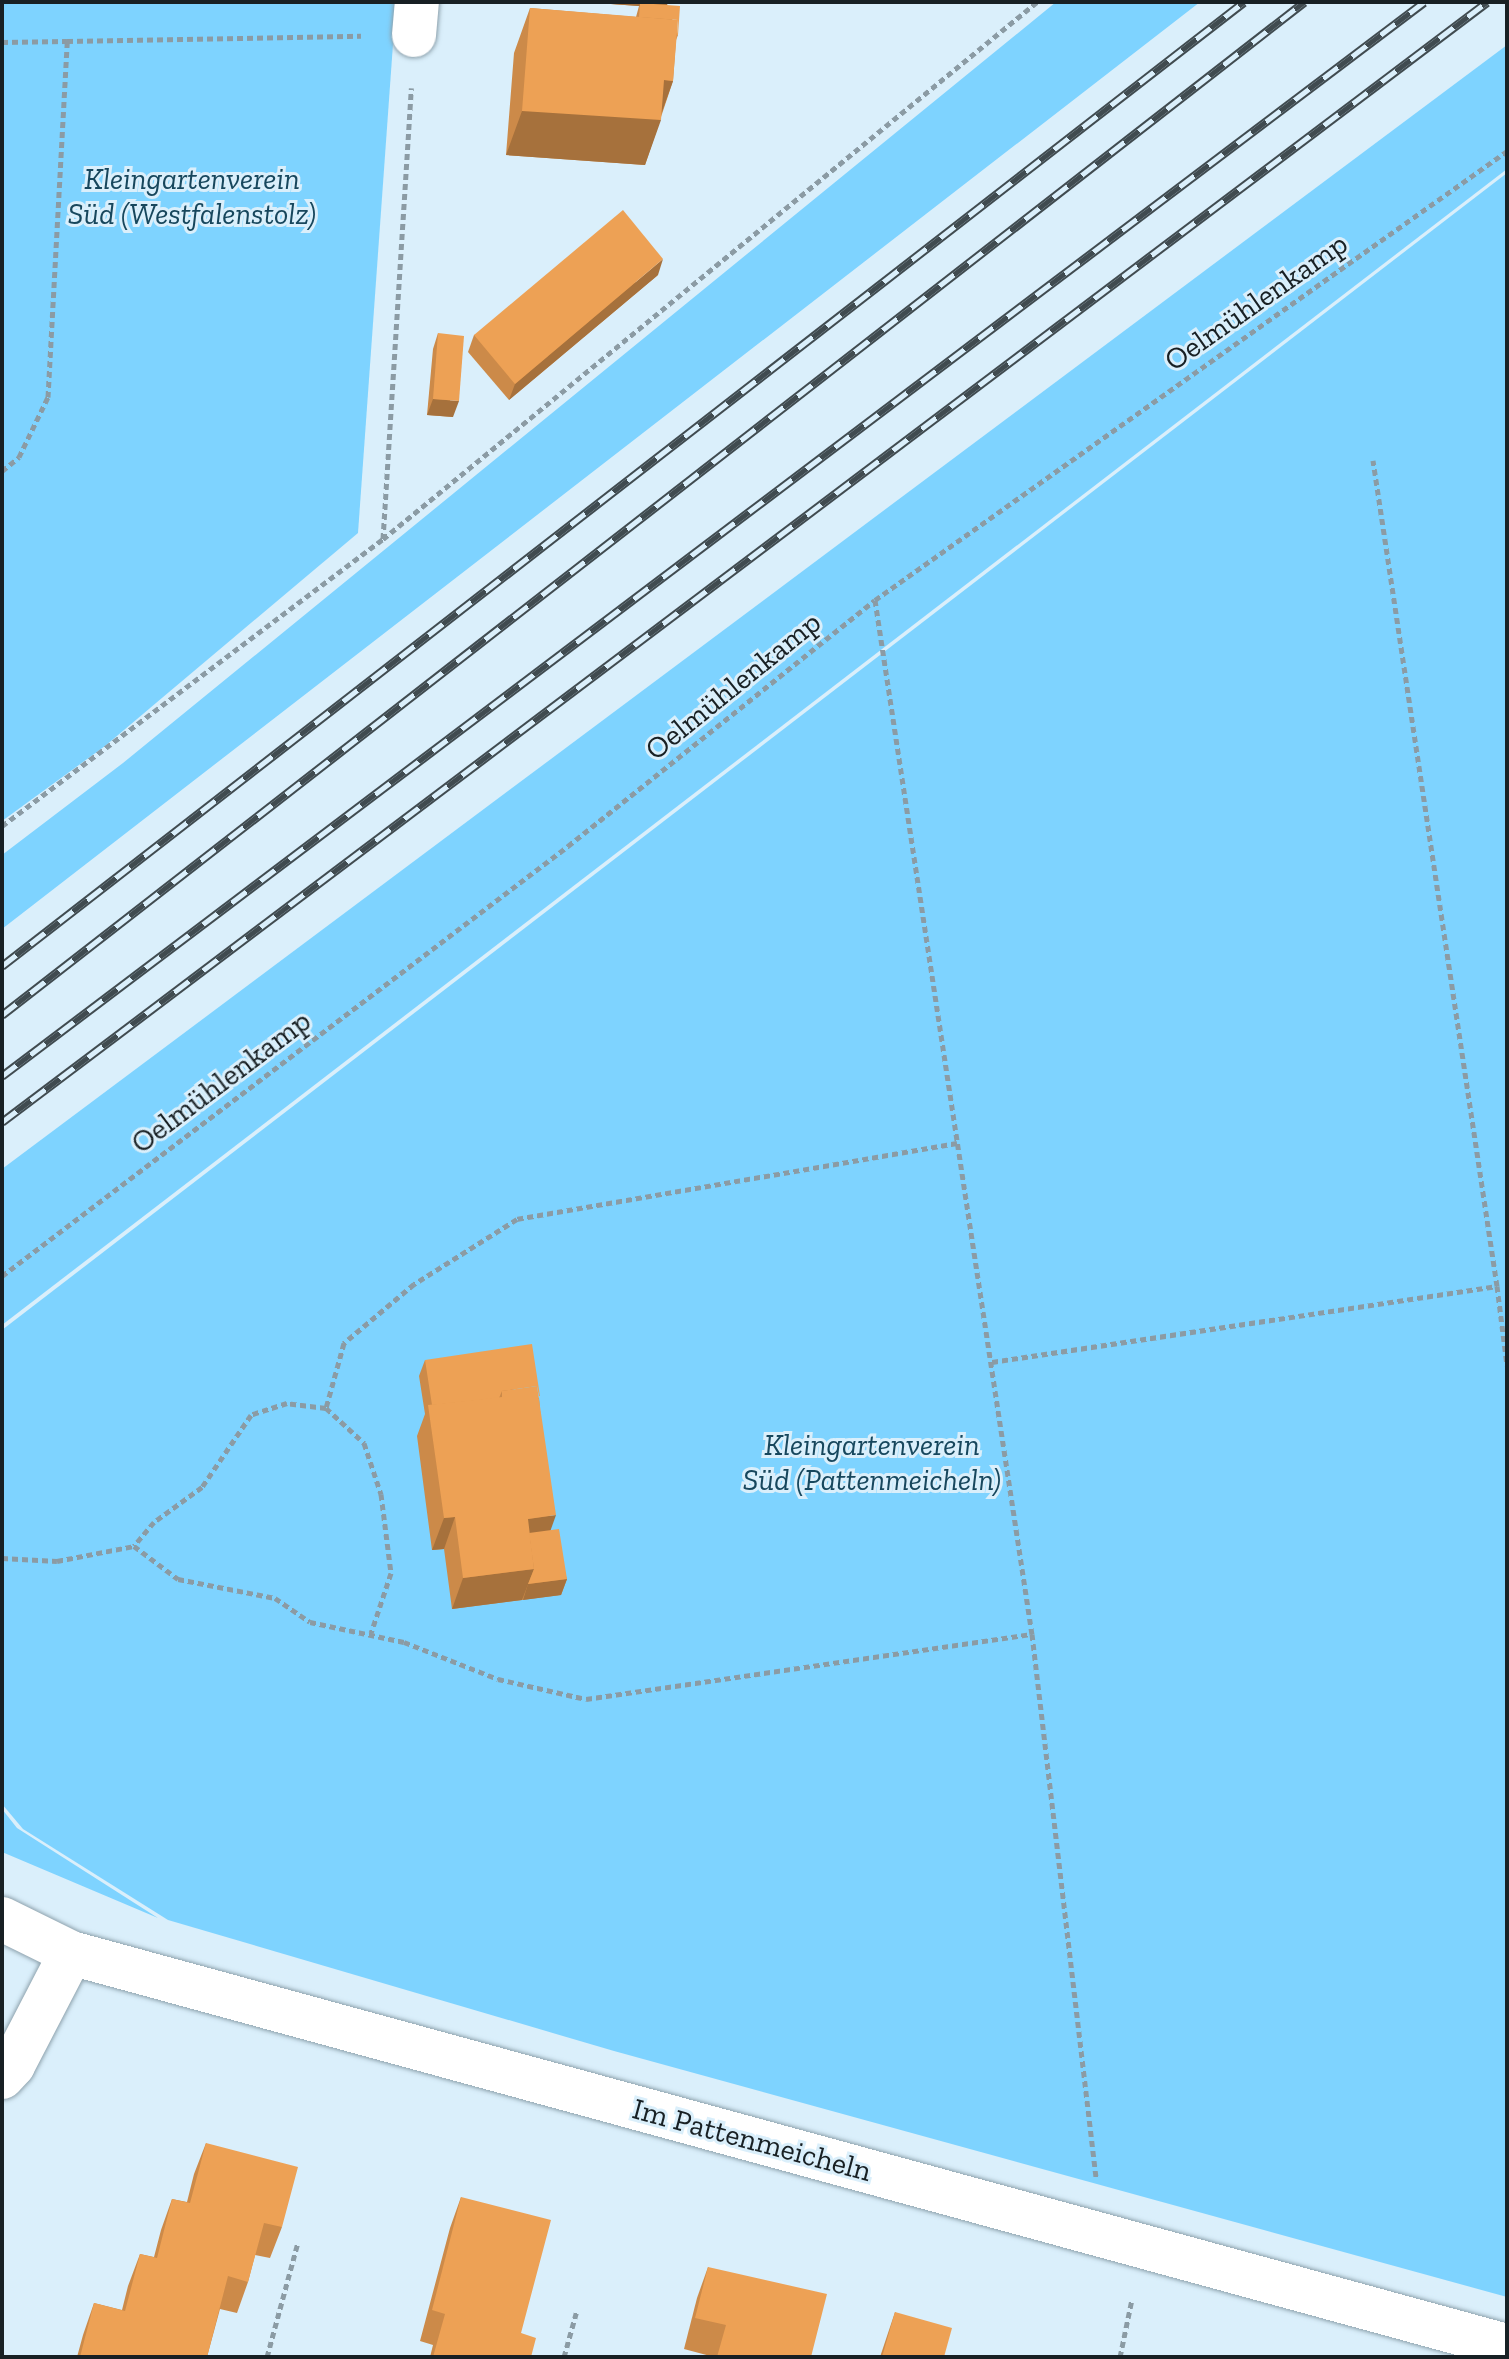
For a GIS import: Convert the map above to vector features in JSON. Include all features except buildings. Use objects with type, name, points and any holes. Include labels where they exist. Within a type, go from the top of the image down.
[{"type":"street","name":"Im Pattenmeicheln","points":[[2,1919],[71,1953],[1088,2234],[1507,2346]]},
{"type":"street","points":[[2,2077],[13,2065],[71,1953]]},
{"type":"path","points":[[2,826],[383,539],[1037,2]]},
{"type":"path","points":[[2,42],[67,41],[416,19],[383,539]]},
{"type":"path","points":[[2,471],[19,457],[48,397],[67,41]]},
{"type":"path","name":"Oelmühlenkamp","points":[[2,1276],[568,846],[875,600],[1507,151]]},
{"type":"path","points":[[1373,460],[1507,1365]]},
{"type":"path","points":[[875,600],[1032,1634],[1096,2152],[1096,2194],[1088,2234]]},
{"type":"path","points":[[326,1408],[344,1343],[414,1284],[517,1219],[957,1143]]},
{"type":"path","points":[[992,1362],[1497,1286]]},
{"type":"path","points":[[2,1558],[57,1561],[134,1546],[154,1522],[202,1487],[251,1415],[287,1403],[326,1408],[364,1443],[381,1494],[391,1573],[371,1633]]},
{"type":"path","points":[[134,1546],[178,1579],[275,1598],[310,1622],[371,1633],[498,1679],[586,1699],[1032,1634]]},
{"type":"path","points":[[267,2357],[298,2242]]},
{"type":"path","points":[[564,2357],[577,2310]]},
{"type":"green space","name":"Kleingartenverein Süd (Westfalenstolz)","points":[[2,2],[396,2],[358,533],[105,746],[2,821]]},
{"type":"green space","points":[[1056,2],[1200,2],[2,929],[2,855],[123,763]]},
{"type":"green space","points":[[1507,45],[1507,169],[2,1325],[2,1169]]},
{"type":"green space","name":"Kleingartenverein Süd (Pattenmeicheln)","points":[[1507,173],[1507,2297],[614,2051],[168,1920],[23,1829],[2,1804],[2,1330]]},
{"type":"green space","points":[[2,1809],[17,1828],[158,1918],[2,1852]]},
{"type":"railway","points":[[2,966],[1244,2]]},
{"type":"railway","points":[[2,1015],[1304,2]]},
{"type":"railway","points":[[2,1076],[1424,2]]},
{"type":"railway","points":[[2,1122],[1487,2]]}]
